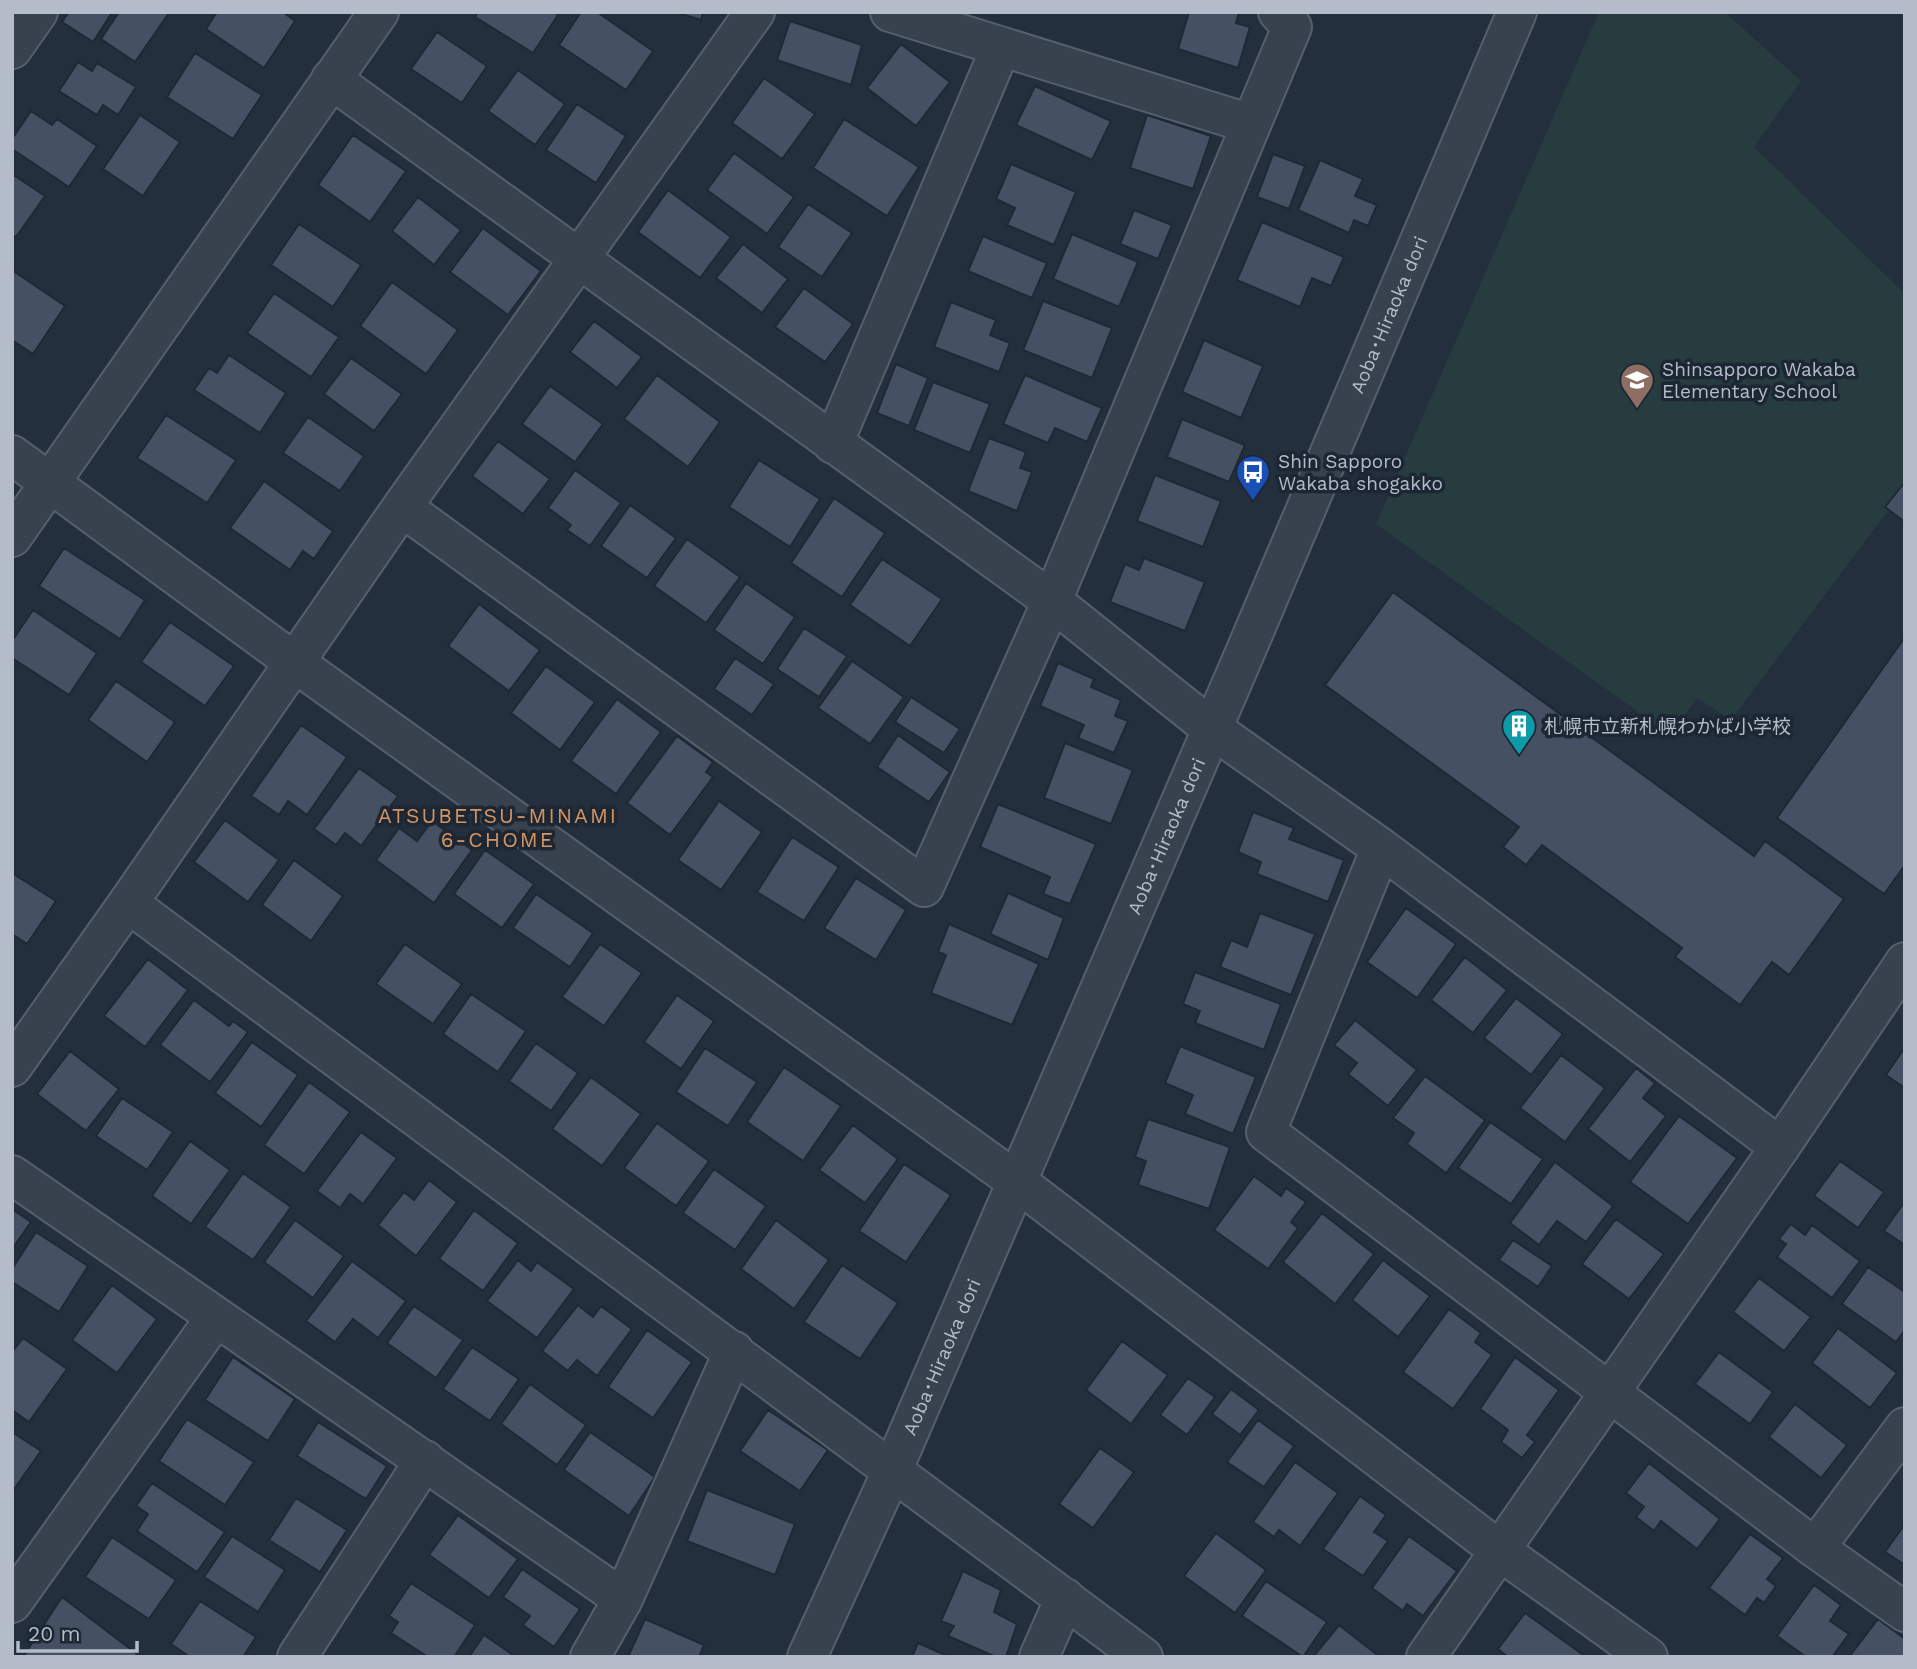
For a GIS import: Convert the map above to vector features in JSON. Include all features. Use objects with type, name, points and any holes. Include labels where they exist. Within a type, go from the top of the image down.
[{"type":"street","points":[[12,49],[38,12]]},
{"type":"street","points":[[12,537],[379,12]]},
{"type":"street","points":[[12,1067],[402,507],[755,12]]},
{"type":"street","points":[[890,12],[1251,124]]},
{"type":"street","points":[[402,507],[924,887],[1052,601],[1292,27],[1278,12]]},
{"type":"street","name":"Aoba･Hiraoka dori","points":[[807,1657],[892,1469],[1517,12]]},
{"type":"street","points":[[834,444],[1001,47]]},
{"type":"street","points":[[331,79],[1052,601],[1211,728],[1381,848],[1780,1147]]},
{"type":"street","points":[[12,455],[294,662],[1016,1181],[1500,1551],[1648,1657]]},
{"type":"street","points":[[1381,848],[1266,1132],[1815,1548],[1905,1612]]},
{"type":"street","points":[[128,904],[1143,1657]]},
{"type":"street","points":[[1426,1657],[1905,962]]},
{"type":"street","points":[[12,1175],[623,1599]]},
{"type":"street","points":[[12,1603],[216,1317]]},
{"type":"street","points":[[590,1657],[623,1599],[734,1351]]},
{"type":"street","points":[[1815,1548],[1905,1427]]},
{"type":"street","points":[[297,1657],[425,1460]]},
{"type":"street","points":[[1039,1657],[1065,1598]]},
{"type":"green space","points":[[1599,12],[1725,12],[1801,81],[1754,147],[1905,294],[1905,488],[1731,720],[1697,698],[1670,735],[1376,524]]},
{"type":"building","points":[[69,12],[111,14],[93,42],[62,22]]},
{"type":"building","points":[[119,12],[169,13],[135,62],[101,39]]},
{"type":"building","points":[[217,12],[283,12],[295,21],[264,68],[206,29]]},
{"type":"building","points":[[478,12],[554,12],[558,15],[533,53],[475,17]]},
{"type":"building","points":[[581,12],[597,12],[653,51],[626,90],[559,45]]},
{"type":"building","points":[[675,12],[703,12],[701,20]]},
{"type":"building","points":[[1189,12],[1239,12],[1236,23],[1250,27],[1238,68],[1178,49]]},
{"type":"building","points":[[790,21],[862,45],[851,85],[777,60]]},
{"type":"building","points":[[437,32],[487,66],[462,103],[411,69]]},
{"type":"building","points":[[901,44],[950,82],[916,126],[867,88]]},
{"type":"building","points":[[195,53],[262,95],[233,139],[167,97]]},
{"type":"building","points":[[78,62],[92,71],[97,63],[136,87],[118,115],[103,105],[97,115],[59,91]]},
{"type":"building","points":[[518,70],[565,104],[535,145],[488,111]]},
{"type":"building","points":[[764,78],[815,114],[782,159],[732,123]]},
{"type":"building","points":[[1035,86],[1111,121],[1092,160],[1016,125]]},
{"type":"building","points":[[577,104],[626,136],[596,183],[546,150]]},
{"type":"building","points":[[31,111],[52,125],[57,119],[97,146],[69,187],[12,149],[12,139]]},
{"type":"building","points":[[140,115],[180,142],[143,196],[103,169]]},
{"type":"building","points":[[1147,115],[1211,136],[1193,189],[1130,168]]},
{"type":"building","points":[[844,119],[919,167],[887,216],[813,168]]},
{"type":"building","points":[[353,135],[406,171],[370,222],[318,185]]},
{"type":"building","points":[[734,153],[794,197],[767,234],[707,190]]},
{"type":"building","points":[[1273,154],[1305,166],[1289,209],[1257,197]]},
{"type":"building","points":[[1320,160],[1363,179],[1355,196],[1377,205],[1368,226],[1354,220],[1349,233],[1298,210]]},
{"type":"building","points":[[1011,164],[1076,192],[1054,245],[1007,225],[1015,208],[996,199]]},
{"type":"building","points":[[12,174],[45,196],[16,237],[12,235]]},
{"type":"building","points":[[668,190],[731,237],[700,278],[638,232]]},
{"type":"building","points":[[418,197],[461,230],[434,265],[392,231]]},
{"type":"building","points":[[808,204],[852,233],[822,277],[778,247]]},
{"type":"building","points":[[1134,210],[1172,225],[1158,259],[1120,244]]},
{"type":"building","points":[[1262,222],[1344,257],[1331,286],[1312,278],[1300,307],[1237,280]]},
{"type":"building","points":[[299,224],[361,265],[333,307],[271,265]]},
{"type":"building","points":[[483,228],[541,271],[508,315],[450,272]]},
{"type":"building","points":[[1072,234],[1138,262],[1119,307],[1053,279]]},
{"type":"building","points":[[983,236],[1047,263],[1032,298],[968,271]]},
{"type":"building","points":[[743,244],[788,279],[762,313],[716,278]]},
{"type":"building","points":[[12,270],[65,306],[33,354],[12,340]]},
{"type":"building","points":[[392,282],[458,330],[426,374],[360,326]]},
{"type":"building","points":[[804,288],[853,324],[825,362],[775,327]]},
{"type":"building","points":[[274,293],[339,337],[311,377],[247,333]]},
{"type":"building","points":[[1043,301],[1112,328],[1092,378],[1023,350]]},
{"type":"building","points":[[951,302],[996,320],[990,335],[1010,343],[999,372],[934,347]]},
{"type":"building","points":[[594,321],[642,357],[617,388],[570,352]]},
{"type":"building","points":[[1204,340],[1263,366],[1241,418],[1182,392]]},
{"type":"building","points":[[229,355],[286,393],[260,433],[194,390],[209,368],[217,373]]},
{"type":"building","points":[[351,358],[402,394],[374,431],[324,394]]},
{"type":"building","points":[[896,364],[928,378],[909,426],[877,413]]},
{"type":"building","points":[[657,375],[720,422],[688,467],[624,419]]},
{"type":"building","points":[[1025,375],[1102,408],[1087,442],[1055,428],[1048,443],[1003,424]]},
{"type":"building","points":[[933,382],[990,404],[970,453],[914,430]]},
{"type":"building","points":[[550,386],[603,424],[575,462],[522,424]]},
{"type":"building","points":[[166,415],[236,460],[207,503],[137,458]]},
{"type":"building","points":[[308,417],[364,456],[340,491],[283,453]]},
{"type":"building","points":[[1182,419],[1245,445],[1229,482],[1167,457]]},
{"type":"building","points":[[989,438],[1026,452],[1020,468],[1032,472],[1017,511],[968,491]]},
{"type":"building","points":[[498,441],[550,479],[523,514],[472,476]]},
{"type":"building","points":[[759,460],[820,499],[790,547],[729,507]]},
{"type":"building","points":[[575,470],[621,503],[590,546],[567,530],[571,525],[548,508]]},
{"type":"building","points":[[1155,475],[1221,501],[1203,547],[1137,521]]},
{"type":"building","points":[[264,481],[333,531],[314,559],[303,551],[290,570],[230,528]]},
{"type":"building","points":[[1905,482],[1905,522],[1885,507]]},
{"type":"building","points":[[834,498],[885,533],[842,597],[791,563]]},
{"type":"building","points":[[630,505],[676,538],[647,578],[601,546]]},
{"type":"building","points":[[687,539],[740,577],[706,623],[654,586]]},
{"type":"building","points":[[64,548],[145,600],[120,639],[39,586]]},
{"type":"building","points":[[1144,558],[1205,582],[1185,631],[1110,602],[1125,564],[1139,570]]},
{"type":"building","points":[[882,559],[942,599],[910,646],[850,605]]},
{"type":"building","points":[[746,583],[795,617],[763,664],[714,630]]},
{"type":"building","name":"札幌市立新札幌わかば小学校","points":[[1393,592],[1754,856],[1765,841],[1844,899],[1789,975],[1772,962],[1740,1005],[1675,957],[1682,948],[1542,845],[1526,865],[1503,847],[1519,827],[1325,685]]},
{"type":"building","points":[[479,604],[540,650],[509,691],[448,646]]},
{"type":"building","points":[[33,610],[97,653],[69,695],[12,658],[12,641]]},
{"type":"building","points":[[170,622],[234,666],[205,706],[141,662]]},
{"type":"building","points":[[804,628],[847,656],[819,697],[777,669]]},
{"type":"building","points":[[1905,637],[1905,865],[1884,894],[1777,818]]},
{"type":"building","points":[[735,658],[774,684],[752,715],[714,689]]},
{"type":"building","points":[[852,661],[904,697],[870,744],[818,708]]},
{"type":"building","points":[[1058,663],[1094,679],[1091,687],[1121,700],[1115,716],[1128,721],[1114,753],[1078,738],[1084,725],[1040,706]]},
{"type":"building","points":[[546,666],[595,702],[560,750],[511,713]]},
{"type":"building","points":[[116,681],[175,722],[147,762],[88,720]]},
{"type":"building","points":[[911,697],[960,729],[944,753],[895,722]]},
{"type":"building","points":[[617,699],[661,732],[616,794],[571,761]]},
{"type":"building","points":[[301,725],[347,757],[307,815],[288,801],[279,815],[251,796]]},
{"type":"building","points":[[898,735],[950,772],[929,802],[877,767]]},
{"type":"building","points":[[677,736],[713,762],[706,772],[713,777],[670,835],[627,803]]},
{"type":"building","points":[[1065,743],[1133,770],[1111,824],[1044,798]]},
{"type":"building","points":[[359,768],[398,796],[361,846],[345,833],[336,845],[314,829]]},
{"type":"building","points":[[719,801],[762,832],[721,890],[678,860]]},
{"type":"building","points":[[998,804],[1096,844],[1070,904],[1043,894],[1050,877],[980,847]]},
{"type":"building","points":[[1253,812],[1294,828],[1289,839],[1344,860],[1328,902],[1257,874],[1261,862],[1238,852]]},
{"type":"building","points":[[225,820],[279,860],[248,902],[194,862]]},
{"type":"building","points":[[432,821],[472,850],[434,903],[376,860],[399,828],[417,841]]},
{"type":"building","points":[[792,837],[839,867],[804,921],[757,892]]},
{"type":"building","points":[[485,850],[534,884],[502,928],[454,894]]},
{"type":"building","points":[[294,860],[343,896],[311,941],[262,905]]},
{"type":"building","points":[[12,873],[56,901],[27,944],[12,934]]},
{"type":"building","points":[[856,878],[906,910],[876,960],[824,928]]},
{"type":"building","points":[[1008,893],[1064,918],[1048,960],[990,934]]},
{"type":"building","points":[[536,894],[593,933],[570,967],[513,928]]},
{"type":"building","points":[[1406,908],[1456,944],[1417,998],[1367,962]]},
{"type":"building","points":[[1260,913],[1315,934],[1291,995],[1220,967],[1231,940],[1247,947]]},
{"type":"building","points":[[949,924],[1039,964],[1012,1025],[931,993],[946,955],[938,952]]},
{"type":"building","points":[[405,944],[462,984],[433,1024],[376,984]]},
{"type":"building","points":[[600,944],[642,973],[604,1026],[562,997]]},
{"type":"building","points":[[1465,957],[1507,990],[1473,1033],[1431,1000]]},
{"type":"building","points":[[148,959],[188,990],[145,1047],[104,1016]]},
{"type":"building","points":[[1195,972],[1281,1004],[1264,1050],[1195,1023],[1200,1011],[1183,1004]]},
{"type":"building","points":[[471,994],[526,1031],[498,1072],[443,1034]]},
{"type":"building","points":[[677,995],[714,1021],[681,1069],[644,1042]]},
{"type":"building","points":[[1516,998],[1563,1034],[1531,1075],[1484,1038]]},
{"type":"building","points":[[194,1000],[229,1026],[233,1021],[248,1032],[210,1082],[160,1045]]},
{"type":"building","points":[[1355,1020],[1417,1070],[1388,1106],[1348,1074],[1357,1063],[1334,1045]]},
{"type":"building","points":[[252,1042],[298,1075],[261,1127],[215,1093]]},
{"type":"building","points":[[536,1043],[578,1073],[551,1111],[509,1081]]},
{"type":"building","points":[[1180,1046],[1256,1077],[1233,1134],[1185,1114],[1193,1095],[1165,1083]]},
{"type":"building","points":[[1905,1047],[1905,1088],[1886,1075]]},
{"type":"building","points":[[705,1048],[757,1082],[728,1126],[676,1092]]},
{"type":"building","points":[[70,1051],[119,1089],[86,1131],[37,1094]]},
{"type":"building","points":[[1561,1055],[1605,1088],[1565,1142],[1520,1108]]},
{"type":"building","points":[[784,1067],[841,1106],[803,1161],[747,1122]]},
{"type":"building","points":[[1636,1068],[1655,1083],[1643,1098],[1666,1116],[1630,1162],[1588,1129]]},
{"type":"building","points":[[1425,1076],[1485,1120],[1446,1173],[1407,1144],[1414,1133],[1393,1118]]},
{"type":"building","points":[[591,1077],[641,1114],[602,1166],[552,1129]]},
{"type":"building","points":[[309,1082],[350,1112],[304,1174],[264,1145]]},
{"type":"building","points":[[122,1098],[173,1132],[147,1170],[96,1136]]},
{"type":"building","points":[[1679,1116],[1737,1158],[1688,1224],[1630,1182]]},
{"type":"building","points":[[1148,1119],[1230,1147],[1209,1209],[1138,1185],[1146,1161],[1135,1157]]},
{"type":"building","points":[[1490,1122],[1543,1159],[1511,1204],[1458,1168]]},
{"type":"building","points":[[657,1123],[709,1161],[676,1206],[624,1168]]},
{"type":"building","points":[[853,1125],[898,1159],[865,1203],[819,1170]]},
{"type":"building","points":[[361,1132],[397,1158],[363,1204],[350,1194],[340,1208],[317,1191]]},
{"type":"building","points":[[190,1141],[230,1170],[191,1224],[152,1196]]},
{"type":"building","points":[[1840,1161],[1884,1192],[1858,1228],[1814,1196]]},
{"type":"building","points":[[1555,1162],[1613,1206],[1586,1242],[1557,1221],[1539,1245],[1510,1223]]},
{"type":"building","points":[[904,1164],[951,1195],[906,1262],[859,1231]]},
{"type":"building","points":[[714,1169],[766,1206],[735,1250],[683,1213]]},
{"type":"building","points":[[243,1173],[291,1207],[253,1260],[205,1227]]},
{"type":"building","points":[[1254,1176],[1281,1196],[1286,1188],[1306,1202],[1291,1222],[1298,1228],[1268,1269],[1214,1230]]},
{"type":"building","points":[[429,1180],[457,1202],[416,1256],[378,1225],[404,1192],[414,1200]]},
{"type":"building","points":[[1905,1201],[1905,1245],[1884,1231]]},
{"type":"building","points":[[12,1209],[31,1222],[12,1249]]},
{"type":"building","points":[[474,1210],[518,1243],[483,1291],[439,1259]]},
{"type":"building","points":[[1322,1213],[1374,1254],[1335,1304],[1283,1262]]},
{"type":"building","points":[[1616,1219],[1664,1254],[1629,1299],[1582,1264]]},
{"type":"building","points":[[295,1220],[344,1256],[313,1298],[264,1262]]},
{"type":"building","points":[[776,1220],[829,1260],[794,1309],[741,1269]]},
{"type":"building","points":[[1791,1224],[1805,1235],[1812,1225],[1860,1261],[1832,1298],[1777,1257],[1786,1244],[1779,1239]]},
{"type":"building","points":[[36,1232],[88,1266],[59,1312],[12,1282],[12,1269]]},
{"type":"building","points":[[1513,1240],[1552,1266],[1538,1287],[1499,1260]]},
{"type":"building","points":[[518,1260],[531,1271],[537,1262],[574,1289],[537,1338],[487,1301]]},
{"type":"building","points":[[1383,1260],[1430,1296],[1398,1337],[1352,1300]]},
{"type":"building","points":[[352,1261],[406,1301],[378,1338],[353,1319],[335,1342],[306,1321]]},
{"type":"building","points":[[842,1265],[898,1303],[860,1359],[804,1322]]},
{"type":"building","points":[[1868,1267],[1905,1292],[1905,1330],[1896,1342],[1842,1304]]},
{"type":"building","points":[[1759,1278],[1811,1317],[1784,1351],[1733,1312]]},
{"type":"building","points":[[112,1285],[157,1319],[117,1373],[72,1340]]},
{"type":"building","points":[[578,1305],[593,1317],[601,1306],[632,1329],[597,1376],[577,1360],[568,1371],[542,1351]]},
{"type":"building","points":[[414,1306],[463,1340],[436,1378],[387,1343]]},
{"type":"building","points":[[1449,1309],[1481,1333],[1475,1342],[1492,1355],[1453,1409],[1403,1372]]},
{"type":"building","points":[[1838,1328],[1897,1373],[1870,1408],[1812,1363]]},
{"type":"building","points":[[647,1330],[692,1362],[653,1418],[608,1387]]},
{"type":"building","points":[[23,1338],[67,1369],[29,1422],[12,1410],[12,1352]]},
{"type":"building","points":[[1122,1341],[1168,1375],[1131,1424],[1086,1390]]},
{"type":"building","points":[[472,1347],[519,1379],[490,1421],[443,1389]]},
{"type":"building","points":[[1719,1352],[1773,1392],[1750,1424],[1695,1384]]},
{"type":"building","points":[[233,1357],[295,1399],[268,1441],[205,1400]]},
{"type":"building","points":[[1515,1357],[1559,1390],[1527,1435],[1535,1442],[1522,1458],[1501,1442],[1508,1430],[1480,1409]]},
{"type":"building","points":[[1188,1378],[1215,1397],[1187,1435],[1160,1415]]},
{"type":"building","points":[[530,1384],[586,1425],[557,1465],[501,1424]]},
{"type":"building","points":[[1231,1389],[1259,1410],[1240,1435],[1212,1414]]},
{"type":"building","points":[[1795,1404],[1847,1445],[1821,1478],[1769,1437]]},
{"type":"building","points":[[768,1410],[828,1450],[800,1491],[740,1451]]},
{"type":"building","points":[[187,1419],[254,1462],[225,1505],[159,1461]]},
{"type":"building","points":[[1258,1420],[1294,1446],[1264,1487],[1227,1462]]},
{"type":"building","points":[[318,1422],[387,1466],[366,1499],[297,1456]]},
{"type":"building","points":[[12,1432],[41,1451],[12,1492]]},
{"type":"building","points":[[590,1432],[655,1477],[629,1516],[564,1470]]},
{"type":"building","points":[[1100,1448],[1134,1472],[1093,1528],[1059,1504]]},
{"type":"building","points":[[1295,1462],[1338,1493],[1300,1546],[1279,1530],[1274,1537],[1253,1522]]},
{"type":"building","points":[[1649,1463],[1720,1519],[1697,1549],[1661,1521],[1654,1531],[1636,1517],[1644,1507],[1626,1493]]},
{"type":"building","points":[[152,1483],[225,1532],[197,1572],[137,1531],[148,1514],[136,1506]]},
{"type":"building","points":[[707,1490],[795,1524],[775,1575],[687,1541]]},
{"type":"building","points":[[1360,1496],[1386,1515],[1374,1532],[1388,1541],[1363,1576],[1323,1549]]},
{"type":"building","points":[[296,1498],[347,1530],[320,1572],[269,1540]]},
{"type":"building","points":[[458,1515],[518,1559],[489,1598],[429,1555]]},
{"type":"building","points":[[1905,1524],[1905,1565],[1885,1552]]},
{"type":"building","points":[[1216,1533],[1266,1570],[1235,1613],[1184,1576]]},
{"type":"building","points":[[1750,1534],[1783,1558],[1767,1579],[1776,1586],[1764,1603],[1757,1598],[1745,1615],[1709,1588]]},
{"type":"building","points":[[232,1536],[285,1570],[258,1612],[204,1577]]},
{"type":"building","points":[[1409,1536],[1457,1571],[1423,1616],[1407,1604],[1403,1611],[1372,1588]]},
{"type":"building","points":[[112,1537],[176,1580],[149,1619],[85,1577]]},
{"type":"building","points":[[522,1569],[580,1609],[554,1647],[523,1625],[530,1616],[503,1597]]},
{"type":"building","points":[[963,1571],[1001,1590],[994,1612],[1017,1624],[1006,1657],[996,1657],[948,1636],[954,1626],[941,1621]]},
{"type":"building","points":[[1266,1581],[1327,1622],[1303,1657],[1242,1616]]},
{"type":"building","points":[[411,1583],[475,1625],[454,1657],[428,1657],[391,1633],[398,1622],[389,1616]]},
{"type":"building","points":[[1814,1585],[1841,1605],[1830,1621],[1849,1634],[1832,1657],[1806,1657],[1777,1636]]},
{"type":"building","points":[[62,1597],[141,1657],[23,1657]]},
{"type":"building","points":[[200,1601],[256,1637],[243,1657],[190,1657],[171,1644]]},
{"type":"building","points":[[1525,1613],[1586,1657],[1508,1657],[1498,1649]]},
{"type":"building","points":[[645,1619],[704,1645],[699,1657],[628,1657]]},
{"type":"building","points":[[1878,1619],[1905,1639],[1905,1657],[1849,1657]]},
{"type":"building","points":[[1339,1625],[1380,1657],[1313,1657]]},
{"type":"building","points":[[484,1635],[516,1657],[469,1657]]},
{"type":"building","points":[[918,1643],[950,1657],[912,1657]]},
{"type":"place","name":"Shinsapporo Wakaba Elementary School","points":[[1637,410]]},
{"type":"place","name":"Shin Sapporo Wakaba shogakko","points":[[1253,502]]},
{"type":"place","name":"札幌市立新札幌わかば小学校","points":[[1519,756]]},
{"type":"district","name":"ATSUBETSU-MINAMI 6-CHOME","points":[[498,827]]}]
